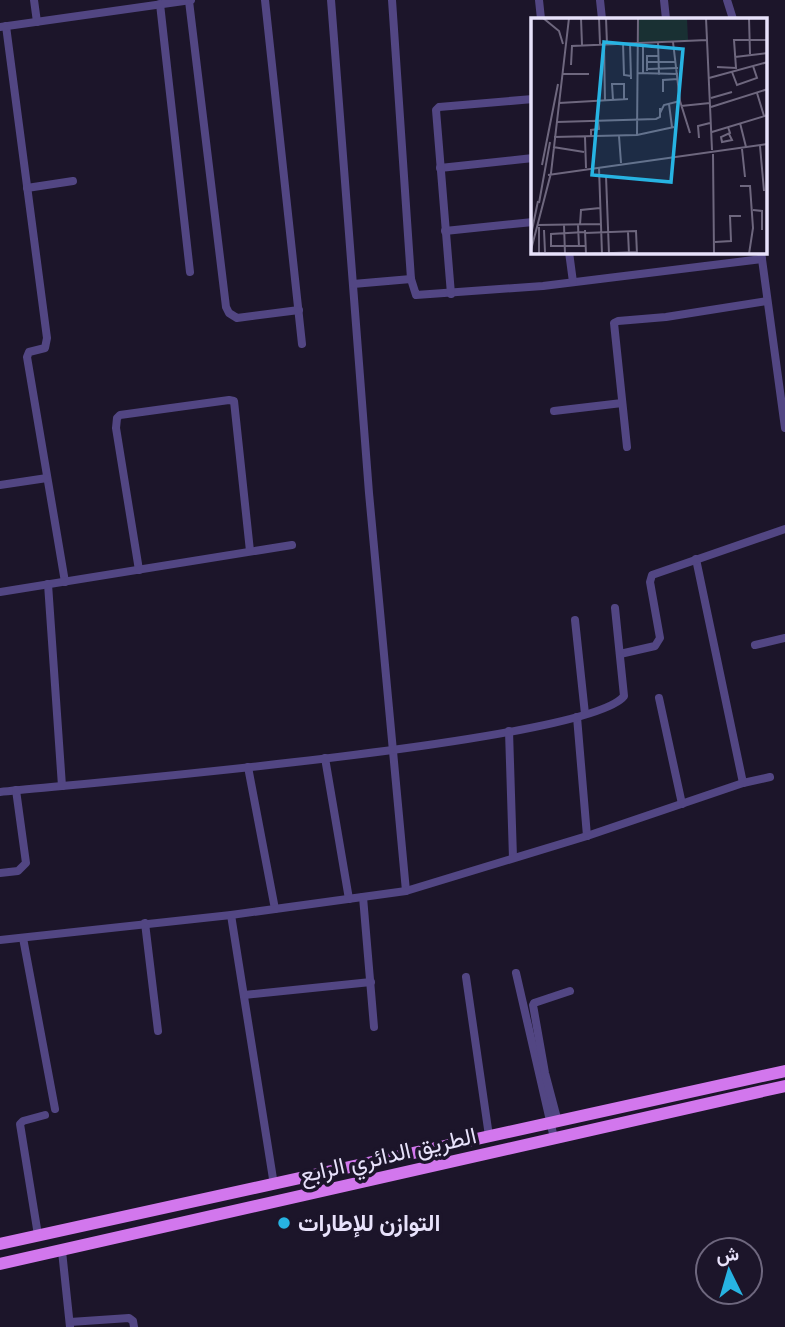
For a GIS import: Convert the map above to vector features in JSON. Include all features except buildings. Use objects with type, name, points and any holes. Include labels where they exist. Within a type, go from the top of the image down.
[{"type":"main road","name":"الطريق الدائري الرابع","points":[[0,1244],[785,1071]]},
{"type":"main road","name":"الطريق الدائري الرابع","points":[[0,1264],[785,1086]]},
{"type":"main road","points":[[325,1174],[331,1181],[326,1190]]},
{"type":"street","points":[[34,0],[37,22]]},
{"type":"street","points":[[65,582],[27,357],[28,352],[45,348],[47,343],[3,27],[191,0],[226,307],[229,313],[244,318],[299,310]]},
{"type":"street","points":[[265,0],[302,344]]},
{"type":"street","points":[[331,0],[368,480],[406,891]]},
{"type":"street","points":[[392,0],[414,291],[419,296],[573,282],[762,255],[785,428]]},
{"type":"street","points":[[539,0],[541,18]]},
{"type":"street","points":[[600,0],[602,18]]},
{"type":"street","points":[[664,0],[666,18]]},
{"type":"street","points":[[727,0],[733,18]]},
{"type":"street","points":[[160,4],[190,272]]},
{"type":"street","points":[[451,294],[437,108],[531,99]]},
{"type":"street","points":[[440,168],[531,158]]},
{"type":"street","points":[[27,188],[73,181]]},
{"type":"street","points":[[445,231],[531,222]]},
{"type":"street","points":[[569,254],[573,282]]},
{"type":"street","points":[[353,284],[411,279]]},
{"type":"street","points":[[627,447],[613,326],[618,321],[666,317],[767,301]]},
{"type":"street","points":[[139,570],[116,428],[120,415],[234,401],[250,551]]},
{"type":"street","points":[[554,411],[622,403]]},
{"type":"street","points":[[0,485],[47,478]]},
{"type":"street","points":[[620,654],[659,643],[650,582],[652,575],[785,529]]},
{"type":"street","points":[[0,592],[292,545]]},
{"type":"street","points":[[696,559],[743,783]]},
{"type":"street","points":[[48,584],[62,786]]},
{"type":"street","points":[[0,792],[393,751],[509,731],[615,705],[624,696],[615,608]]},
{"type":"street","points":[[575,620],[587,836]]},
{"type":"street","points":[[755,645],[785,638]]},
{"type":"street","points":[[659,698],[682,804]]},
{"type":"street","points":[[509,731],[513,858]]},
{"type":"street","points":[[325,758],[349,899]]},
{"type":"street","points":[[248,766],[275,909]]},
{"type":"street","points":[[0,940],[231,915],[406,891],[587,836],[743,783],[770,777]]},
{"type":"street","points":[[0,873],[18,871],[26,863],[16,790]]},
{"type":"street","points":[[363,897],[374,1027]]},
{"type":"street","points":[[231,915],[274,1185]]},
{"type":"street","points":[[145,923],[158,1031]]},
{"type":"street","points":[[23,938],[55,1109]]},
{"type":"street","points":[[516,973],[555,1122]]},
{"type":"street","points":[[466,977],[489,1136]]},
{"type":"street","points":[[244,995],[371,982]]},
{"type":"street","points":[[554,1138],[555,1122],[533,1005],[570,991]]},
{"type":"street","points":[[38,1236],[20,1124],[45,1115]]},
{"type":"street","points":[[62,1251],[70,1324],[129,1318],[134,1327]]},
{"type":"place","name":"التوازن للإطارات","points":[[284,1223]]}]
